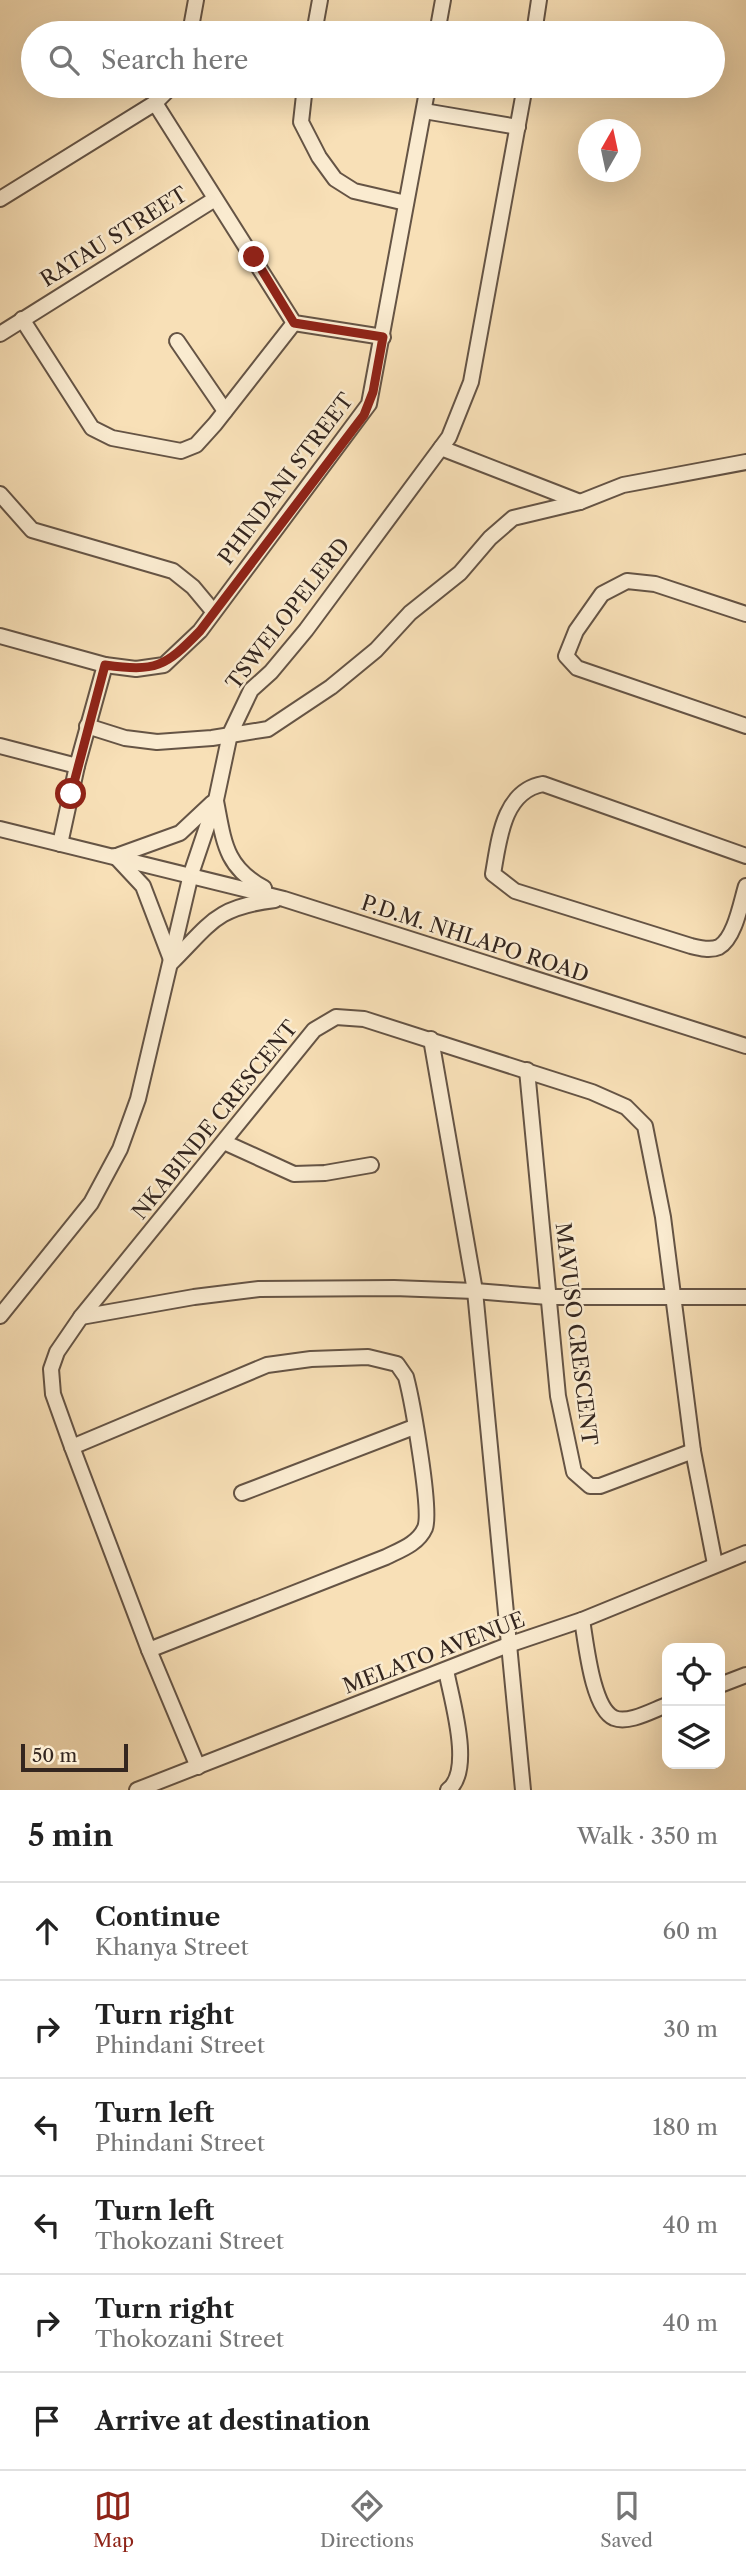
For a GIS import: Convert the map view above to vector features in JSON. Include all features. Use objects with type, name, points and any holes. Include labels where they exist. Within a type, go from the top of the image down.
[{"type":"street","points":[[192,21],[196,0]]},
{"type":"street","points":[[316,21],[320,0]]},
{"type":"street","points":[[439,21],[443,0]]},
{"type":"street","points":[[536,21],[540,0]]},
{"type":"street","points":[[0,199],[160,98]]},
{"type":"street","points":[[303,98],[300,113],[303,129],[335,179],[354,191],[406,203]]},
{"type":"street","name":"PHINDANI STREET","points":[[0,636],[105,665],[135,669],[163,665],[200,631],[364,415],[373,392],[426,98]]},
{"type":"street","name":"TSWELOPELERD","points":[[0,1315],[91,1203],[120,1149],[138,1099],[191,874],[216,800],[230,734],[251,690],[271,672],[306,630],[441,448],[458,421],[471,382],[523,98]]},
{"type":"street","points":[[155,103],[294,323],[383,337]]},
{"type":"street","points":[[424,111],[518,127]]},
{"type":"street","name":"RATAU STREET","points":[[0,334],[215,199]]},
{"type":"street","points":[[22,319],[75,406],[99,433],[157,448],[187,450],[195,445],[225,411],[294,323]]},
{"type":"street","points":[[177,341],[225,411]]},
{"type":"street","points":[[441,448],[579,502]]},
{"type":"street","points":[[87,726],[125,738],[157,742],[268,729],[331,687],[376,650],[410,613],[460,573],[513,518],[579,502],[622,485],[746,462]]},
{"type":"street","points":[[0,494],[32,530],[173,571],[193,587],[213,611]]},
{"type":"street","points":[[746,614],[654,584],[627,581],[602,594],[576,631],[566,656],[577,668],[688,709],[746,726]]},
{"type":"street","points":[[60,844],[87,726],[105,665]]},
{"type":"street","points":[[0,746],[77,766]]},
{"type":"street","points":[[746,856],[543,784],[521,792],[510,806],[493,874],[515,891],[691,946],[710,949],[720,946],[727,938],[746,886]]},
{"type":"street","points":[[216,800],[180,833],[115,856],[144,886],[172,962],[216,916],[241,905],[284,899]]},
{"type":"street","points":[[216,800],[227,852],[238,872],[284,899]]},
{"type":"street","name":"P.D.M. NHLAPO ROAD","points":[[0,829],[284,899],[746,1046]]},
{"type":"street","name":"NKABINDE CRESCENT","points":[[198,1768],[149,1650],[72,1447],[50,1380],[57,1352],[81,1318],[226,1143],[293,1054],[314,1030],[329,1019],[347,1016],[364,1019],[527,1070],[626,1107],[645,1126],[675,1297],[693,1451],[715,1564]]},
{"type":"street","points":[[431,1039],[475,1290],[523,1790]]},
{"type":"street","name":"MAVUSO CRESCENT","points":[[527,1070],[558,1396],[568,1450],[578,1477],[590,1486],[600,1486],[693,1451]]},
{"type":"street","points":[[226,1143],[294,1174],[372,1165]]},
{"type":"street","points":[[81,1318],[181,1299],[259,1289],[475,1290],[548,1297],[746,1297]]},
{"type":"street","points":[[72,1447],[246,1371],[311,1359],[368,1357],[397,1364],[406,1377],[427,1517],[423,1533],[410,1545],[149,1650]]},
{"type":"street","points":[[242,1493],[414,1427]]},
{"type":"street","name":"MELATO AVENUE","points":[[137,1790],[508,1645],[582,1620],[746,1553]]},
{"type":"street","points":[[582,1620],[598,1697],[605,1710],[615,1718],[631,1718],[662,1706]]},
{"type":"street","points":[[446,1670],[461,1755],[457,1782],[448,1790]]},
{"type":"street","points":[[725,1683],[746,1675]]},
{"type":"route","points":[[71,794],[105,665],[151,668],[163,665],[174,657],[200,631],[356,426],[369,404],[383,337],[294,323],[254,257]]}]
